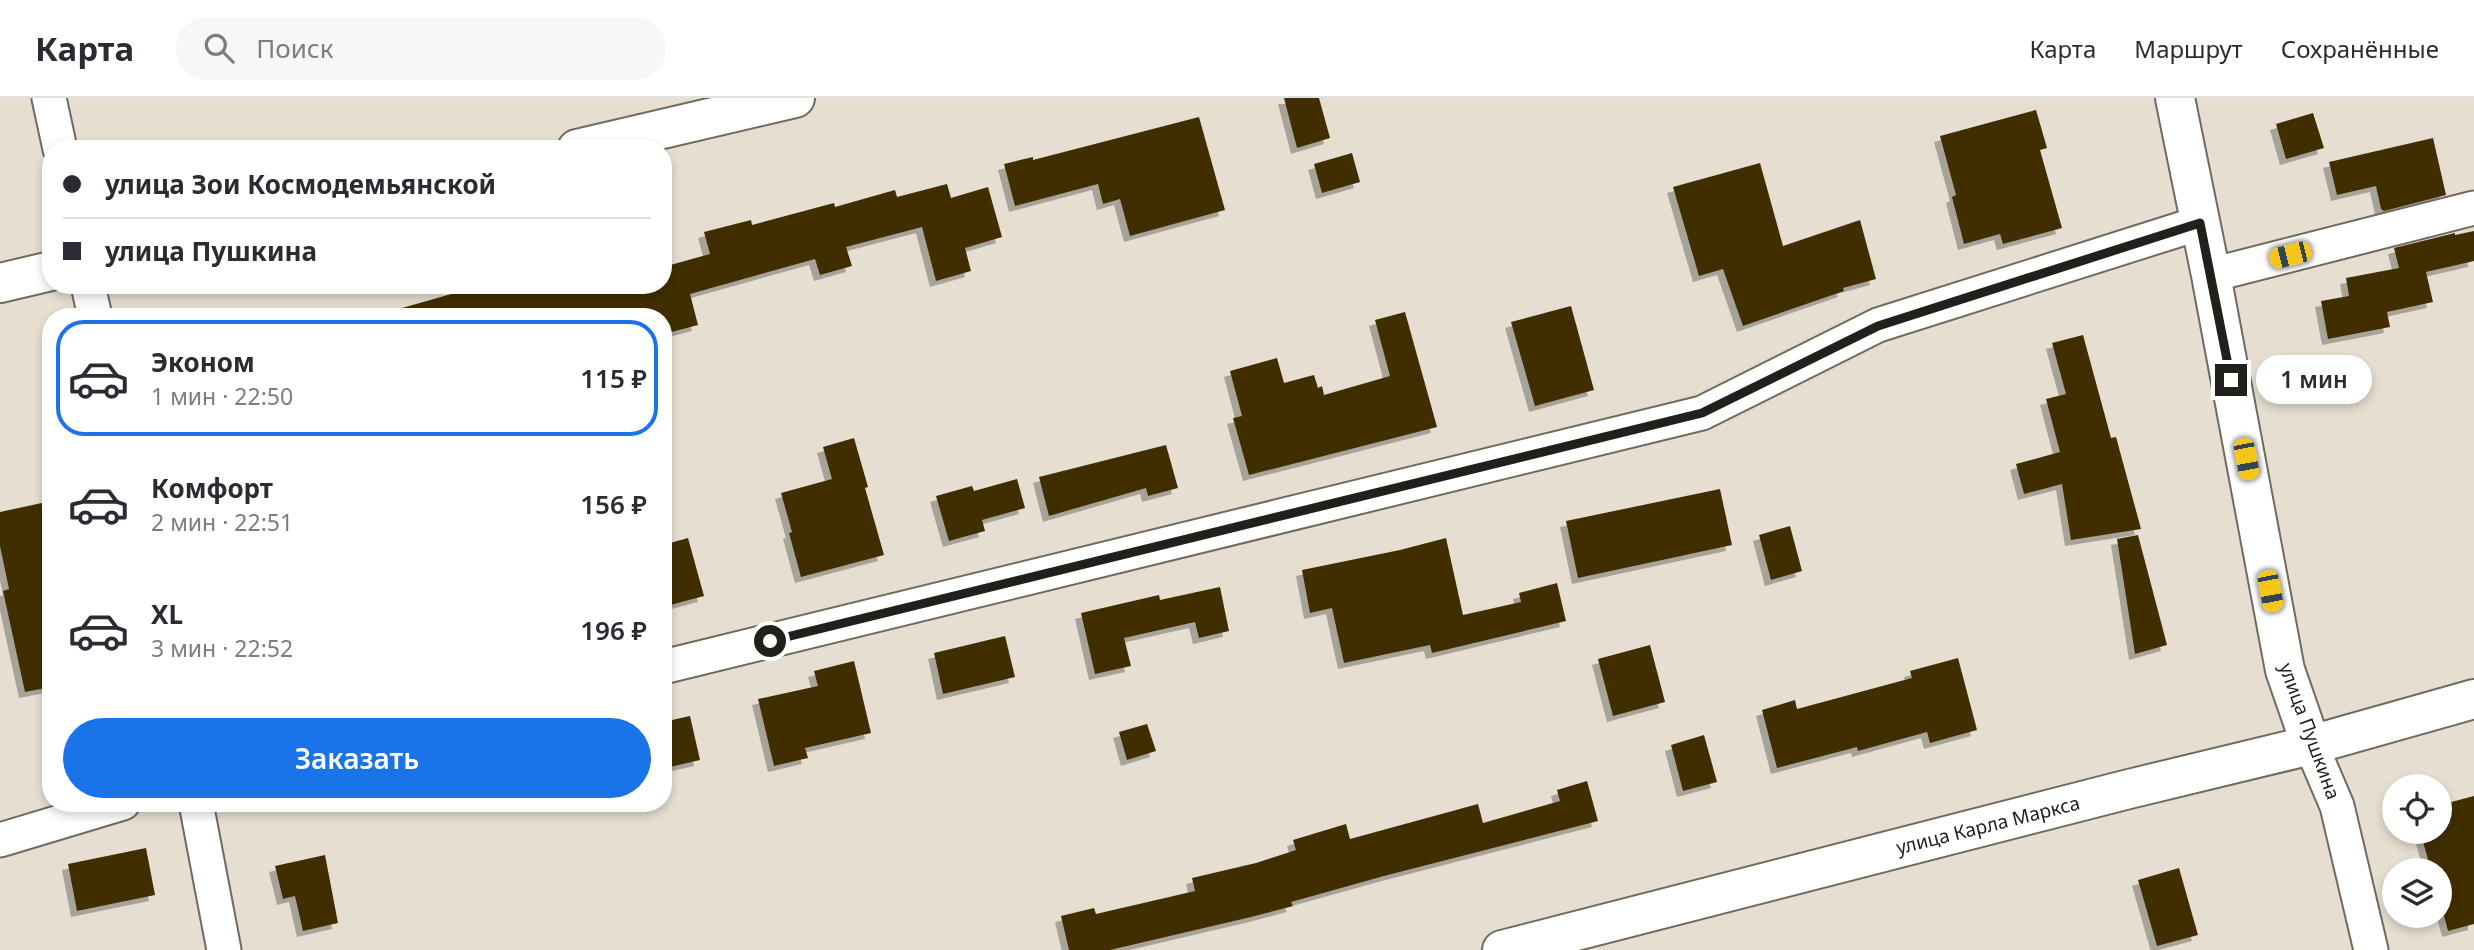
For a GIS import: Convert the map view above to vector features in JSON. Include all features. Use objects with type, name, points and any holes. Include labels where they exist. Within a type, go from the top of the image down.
[{"type":"street","points":[[49,98],[58,140]]},
{"type":"street","points":[[615,140],[795,98]]},
{"type":"street","name":"улица Пушкина","points":[[2175,98],[2285,670],[2311,745],[2337,806],[2371,950]]},
{"type":"street","points":[[2211,275],[2474,208]]},
{"type":"street","points":[[672,665],[1702,413],[1878,326],[2200,223]]},
{"type":"street","points":[[0,283],[42,273]]},
{"type":"street","name":"улица Карла Маркса","points":[[1502,950],[2311,745],[2474,699]]},
{"type":"street","points":[[0,840],[93,812]]},
{"type":"street","points":[[197,812],[224,950]]},
{"type":"building","points":[[1284,98],[1319,98],[1330,138],[1297,148]]},
{"type":"building","points":[[2036,110],[2047,148],[2040,150],[2062,228],[2003,244],[2000,234],[1964,244],[1952,197],[1956,195],[1940,136]]},
{"type":"building","points":[[2313,113],[2324,148],[2286,159],[2276,124]]},
{"type":"building","points":[[1199,117],[1225,210],[1130,236],[1120,199],[1103,204],[1098,184],[1015,206],[1004,164],[1033,157],[1033,160]]},
{"type":"building","points":[[2433,138],[2446,195],[2384,211],[2381,209],[2376,186],[2337,195],[2329,162]]},
{"type":"building","points":[[1352,153],[1360,182],[1322,193],[1314,164]]},
{"type":"building","points":[[1760,163],[1783,246],[1860,220],[1876,279],[1843,288],[1844,291],[1743,326],[1723,269],[1699,276],[1673,187]]},
{"type":"building","points":[[947,184],[951,198],[988,187],[1002,237],[965,248],[971,271],[936,281],[922,227],[846,247],[852,266],[820,275],[815,259],[690,294],[698,325],[672,332],[672,308],[402,308],[451,294],[672,294],[672,265],[710,254],[704,232],[751,220],[752,225],[834,203],[835,207],[895,190],[897,197]]},
{"type":"building","points":[[2474,231],[2474,261],[2426,272],[2433,302],[2387,312],[2390,327],[2328,339],[2321,301],[2349,296],[2346,278],[2399,268],[2394,248]]},
{"type":"building","points":[[1571,306],[1594,390],[1535,406],[1511,322]]},
{"type":"building","points":[[1405,312],[1437,427],[1249,475],[1233,418],[1242,416],[1230,371],[1277,358],[1284,383],[1314,375],[1318,388],[1322,386],[1324,395],[1390,376],[1375,320]]},
{"type":"building","points":[[2083,335],[2111,438],[2116,437],[2141,529],[2071,540],[2062,484],[2024,494],[2016,464],[2060,452],[2046,399],[2066,394],[2052,343]]},
{"type":"building","points":[[854,438],[884,555],[801,577],[781,493],[832,479],[823,447]]},
{"type":"building","points":[[1166,445],[1178,488],[1148,496],[1146,488],[1049,516],[1039,477]]},
{"type":"building","points":[[1017,479],[1025,508],[982,520],[985,531],[949,541],[936,496],[972,486],[974,491]]},
{"type":"building","points":[[1720,489],[1732,545],[1578,578],[1566,521]]},
{"type":"building","points":[[42,503],[42,689],[25,692],[3,591],[9,589],[0,546],[0,512]]},
{"type":"building","points":[[1790,526],[1802,571],[1771,580],[1759,535]]},
{"type":"building","points":[[2138,535],[2167,645],[2135,654],[2117,539]]},
{"type":"building","points":[[688,538],[704,596],[672,605],[672,542]]},
{"type":"building","points":[[1446,538],[1463,615],[1521,602],[1519,593],[1557,583],[1566,621],[1432,653],[1430,645],[1344,663],[1332,608],[1310,613],[1302,570]]},
{"type":"building","points":[[1220,587],[1229,631],[1199,638],[1195,622],[1124,638],[1131,666],[1095,674],[1081,613],[1159,595],[1160,600]]},
{"type":"building","points":[[1005,636],[1015,677],[943,694],[934,653]]},
{"type":"building","points":[[1650,645],[1665,702],[1613,716],[1598,659]]},
{"type":"building","points":[[1958,658],[1977,730],[1930,743],[1927,732],[1858,751],[1857,747],[1777,768],[1762,710],[1795,700],[1797,709],[1912,678],[1910,671]]},
{"type":"building","points":[[854,661],[871,733],[805,748],[808,758],[774,766],[758,699],[818,686],[814,671]]},
{"type":"building","points":[[690,716],[700,760],[672,767],[672,720]]},
{"type":"building","points":[[1147,724],[1156,751],[1127,760],[1119,732]]},
{"type":"building","points":[[1704,735],[1717,782],[1683,791],[1671,745]]},
{"type":"building","points":[[1587,781],[1598,821],[1384,876],[1291,902],[1293,906],[1251,917],[1110,950],[1069,950],[1061,916],[1094,908],[1096,914],[1195,891],[1192,878],[1256,863],[1296,850],[1293,840],[1346,824],[1350,839],[1478,804],[1483,823],[1560,801],[1557,790]]},
{"type":"building","points":[[2474,796],[2474,924],[2448,931],[2447,928],[2452,928],[2452,858],[2428,858],[2424,844],[2452,844],[2452,802]]},
{"type":"building","points":[[146,848],[155,895],[77,911],[68,864]]},
{"type":"building","points":[[325,855],[338,923],[303,931],[295,896],[283,899],[275,866]]},
{"type":"building","points":[[2179,868],[2198,935],[2157,946],[2138,880]]},
{"type":"route","points":[[770,641],[1702,413],[1878,326],[2200,223],[2231,380]]}]
